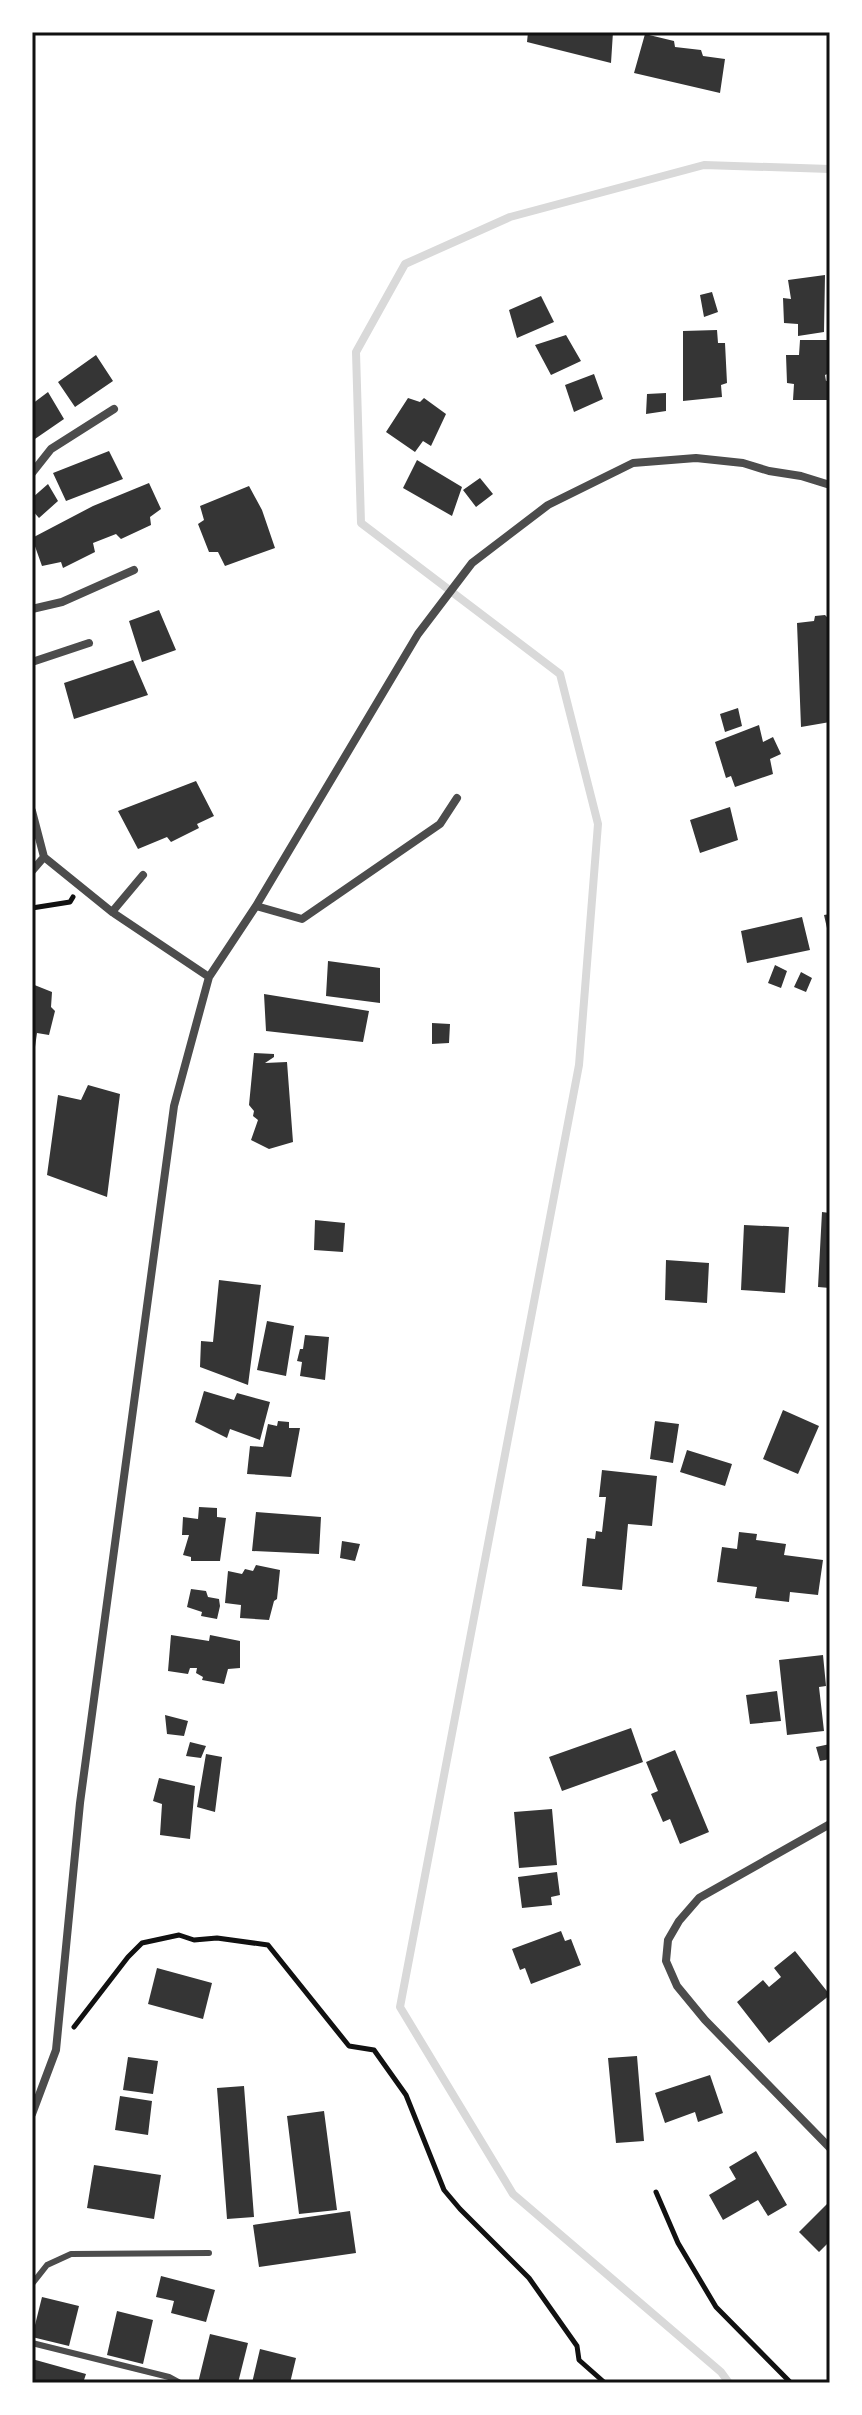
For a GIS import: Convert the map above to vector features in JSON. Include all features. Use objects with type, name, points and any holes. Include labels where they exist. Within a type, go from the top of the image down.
[{"type":"street","points":[[32,473],[51,449],[114,409]]},
{"type":"street","points":[[32,2114],[56,2050],[80,1803],[174,1106],[209,977],[256,906],[418,634],[472,563],[548,505],[633,463],[696,458],[743,463],[830,485]]},
{"type":"street","points":[[32,609],[62,602],[134,570]]},
{"type":"street","points":[[32,662],[89,643]]},
{"type":"street","points":[[256,906],[302,919],[440,824],[457,798]]},
{"type":"street","points":[[32,811],[44,857]]},
{"type":"street","points":[[32,855],[44,857],[112,912],[209,977]]},
{"type":"street","points":[[32,871],[44,857]]},
{"type":"street","points":[[112,912],[143,875]]},
{"type":"street","points":[[830,1824],[699,1898],[679,1921],[668,1940],[666,1961],[677,1986],[705,2020],[830,2148]]},
{"type":"lane","points":[[32,2284],[47,2265],[71,2254],[209,2253]]},
{"type":"lane","points":[[32,2343],[169,2377],[180,2383]]},
{"type":"path","points":[[32,908],[70,902],[82,888]]},
{"type":"path","points":[[56,2050],[142,1943],[179,1935],[194,1940],[217,1938],[268,1945],[349,2046],[374,2050],[406,2095],[444,2190],[529,2278],[577,2346],[579,2360],[605,2383]]},
{"type":"path","points":[[656,2192],[678,2243],[716,2307],[791,2383]]},
{"type":"building","points":[[528,32],[613,32],[611,63],[527,42]]},
{"type":"building","points":[[645,34],[674,41],[675,47],[701,50],[703,56],[725,59],[720,93],[634,73]]},
{"type":"building","points":[[825,275],[824,332],[798,336],[798,324],[784,323],[783,298],[791,299],[788,280]]},
{"type":"building","points":[[712,292],[718,312],[704,317],[700,295]]},
{"type":"building","points":[[541,296],[554,322],[517,338],[509,310]]},
{"type":"building","points":[[717,330],[718,343],[725,343],[727,383],[721,385],[722,397],[683,401],[683,331]]},
{"type":"building","points":[[566,335],[581,361],[551,375],[535,345]]},
{"type":"building","points":[[800,340],[829,340],[827,359],[830,359],[830,373],[825,375],[826,381],[830,380],[830,400],[793,400],[794,384],[787,383],[786,355],[799,355]]},
{"type":"building","points":[[96,355],[113,381],[75,407],[58,382]]},
{"type":"building","points":[[594,374],[603,399],[574,412],[565,385]]},
{"type":"building","points":[[48,392],[64,419],[32,441],[32,404]]},
{"type":"building","points":[[666,393],[666,411],[646,414],[647,394]]},
{"type":"building","points":[[408,398],[420,402],[424,398],[446,414],[431,446],[423,441],[415,452],[386,432]]},
{"type":"building","points":[[109,451],[123,479],[66,501],[53,473]]},
{"type":"building","points":[[417,460],[462,487],[452,516],[403,488]]},
{"type":"building","points":[[480,478],[493,494],[476,507],[463,490]]},
{"type":"building","points":[[149,483],[161,509],[150,517],[151,525],[121,539],[116,534],[93,543],[95,552],[63,568],[61,562],[42,566],[32,538],[93,506]]},
{"type":"building","points":[[48,484],[58,501],[39,518],[32,510],[32,498]]},
{"type":"building","points":[[249,486],[262,510],[275,548],[225,566],[218,552],[209,552],[198,524],[204,520],[200,506]]},
{"type":"building","points":[[159,610],[176,650],[142,662],[129,621]]},
{"type":"building","points":[[825,615],[830,620],[830,722],[801,727],[797,623],[814,621],[815,616]]},
{"type":"building","points":[[133,660],[148,695],[74,719],[64,683]]},
{"type":"building","points":[[738,708],[742,726],[725,732],[720,714]]},
{"type":"building","points":[[759,725],[763,742],[773,737],[781,754],[770,759],[773,774],[735,787],[731,776],[726,778],[715,742]]},
{"type":"building","points":[[196,781],[214,816],[197,824],[199,828],[171,842],[167,837],[138,849],[118,811]]},
{"type":"building","points":[[730,807],[738,840],[700,853],[690,820]]},
{"type":"building","points":[[830,914],[830,936],[829,937],[824,915]]},
{"type":"building","points":[[802,917],[810,950],[747,963],[741,931]]},
{"type":"building","points":[[328,961],[380,968],[380,1003],[326,996]]},
{"type":"building","points":[[775,965],[787,971],[781,988],[768,983]]},
{"type":"building","points":[[801,972],[812,978],[806,992],[794,987]]},
{"type":"building","points":[[32,984],[52,992],[51,1007],[55,1011],[49,1035],[37,1033],[34,1054],[32,1054]]},
{"type":"building","points":[[264,994],[369,1011],[363,1042],[266,1031]]},
{"type":"building","points":[[432,1023],[450,1024],[449,1043],[432,1044]]},
{"type":"building","points":[[254,1053],[274,1054],[265,1063],[287,1062],[293,1142],[269,1149],[251,1140],[258,1120],[249,1105]]},
{"type":"building","points":[[88,1085],[120,1094],[107,1197],[47,1175],[58,1095],[81,1100]]},
{"type":"building","points":[[822,1212],[830,1213],[830,1288],[818,1287]]},
{"type":"building","points":[[315,1220],[345,1223],[343,1252],[314,1250]]},
{"type":"building","points":[[744,1225],[789,1227],[785,1293],[741,1290]]},
{"type":"building","points":[[666,1260],[709,1263],[707,1303],[665,1300]]},
{"type":"building","points":[[219,1280],[261,1285],[248,1385],[200,1367],[201,1341],[213,1342]]},
{"type":"building","points":[[267,1321],[294,1326],[286,1376],[257,1370]]},
{"type":"building","points":[[305,1335],[329,1337],[325,1380],[300,1376],[302,1362],[297,1361]]},
{"type":"building","points":[[204,1391],[234,1400],[237,1393],[270,1402],[260,1440],[230,1429],[227,1438],[195,1422]]},
{"type":"building","points":[[783,1410],[819,1426],[798,1474],[763,1459]]},
{"type":"building","points":[[278,1421],[289,1422],[289,1428],[300,1428],[291,1477],[247,1474],[250,1446],[263,1447],[268,1424],[277,1426]]},
{"type":"building","points":[[655,1421],[679,1424],[673,1463],[650,1459]]},
{"type":"building","points":[[687,1450],[732,1464],[725,1486],[680,1472]]},
{"type":"building","points":[[602,1470],[657,1476],[652,1526],[628,1524],[622,1590],[582,1586],[587,1538],[595,1539],[596,1531],[602,1532],[606,1497],[599,1497]]},
{"type":"building","points":[[199,1507],[217,1508],[217,1517],[226,1518],[220,1561],[191,1561],[191,1557],[183,1555],[189,1535],[182,1535],[183,1517],[198,1519]]},
{"type":"building","points":[[256,1512],[321,1517],[319,1554],[252,1551]]},
{"type":"building","points":[[739,1532],[757,1534],[756,1540],[786,1544],[784,1555],[823,1560],[818,1595],[790,1592],[789,1602],[755,1598],[757,1587],[717,1582],[722,1547],[737,1549]]},
{"type":"building","points":[[342,1541],[360,1544],[355,1561],[340,1558]]},
{"type":"building","points":[[256,1565],[280,1570],[277,1599],[269,1620],[240,1618],[241,1605],[225,1603],[228,1571],[242,1574],[245,1569],[253,1571]]},
{"type":"building","points":[[191,1589],[206,1591],[208,1597],[219,1599],[217,1619],[201,1616],[202,1612],[187,1607]]},
{"type":"building","points":[[171,1635],[209,1641],[210,1635],[240,1641],[240,1668],[228,1669],[224,1684],[202,1680],[203,1677],[196,1673],[197,1668],[190,1668],[188,1674],[168,1671]]},
{"type":"building","points":[[823,1655],[826,1686],[819,1687],[824,1731],[787,1735],[779,1660]]},
{"type":"building","points":[[777,1691],[781,1721],[750,1724],[746,1695]]},
{"type":"building","points":[[165,1715],[188,1721],[184,1736],[167,1734]]},
{"type":"building","points":[[631,1728],[643,1762],[562,1791],[549,1757]]},
{"type":"building","points":[[190,1742],[206,1746],[201,1758],[186,1756]]},
{"type":"building","points":[[830,1744],[830,1759],[820,1761],[816,1747]]},
{"type":"building","points":[[675,1750],[709,1832],[680,1844],[670,1819],[663,1822],[651,1794],[658,1791],[646,1762]]},
{"type":"building","points":[[206,1754],[222,1757],[215,1812],[197,1807]]},
{"type":"building","points":[[159,1778],[195,1786],[190,1839],[160,1835],[162,1804],[153,1801]]},
{"type":"building","points":[[552,1809],[557,1865],[519,1868],[514,1812]]},
{"type":"building","points":[[557,1872],[560,1895],[551,1897],[552,1905],[522,1908],[518,1877]]},
{"type":"building","points":[[561,1931],[565,1941],[571,1939],[581,1965],[531,1984],[525,1968],[520,1970],[512,1949]]},
{"type":"building","points":[[795,1951],[830,1995],[769,2043],[737,2002],[763,1980],[769,1987],[781,1977],[774,1968]]},
{"type":"building","points":[[157,1968],[212,1983],[203,2019],[148,2004]]},
{"type":"building","points":[[637,2056],[644,2141],[616,2143],[608,2058]]},
{"type":"building","points":[[128,2057],[158,2061],[153,2094],[123,2090]]},
{"type":"building","points":[[710,2075],[723,2113],[698,2122],[695,2112],[665,2123],[655,2093]]},
{"type":"building","points":[[244,2086],[254,2217],[227,2219],[217,2088]]},
{"type":"building","points":[[120,2096],[152,2101],[148,2135],[115,2130]]},
{"type":"building","points":[[324,2111],[337,2210],[299,2214],[287,2116]]},
{"type":"building","points":[[756,2151],[787,2205],[768,2216],[758,2200],[723,2220],[709,2195],[736,2179],[729,2167]]},
{"type":"building","points":[[94,2165],[161,2175],[154,2219],[87,2208]]},
{"type":"building","points":[[830,2201],[830,2241],[819,2252],[799,2232]]},
{"type":"building","points":[[350,2211],[356,2253],[259,2267],[253,2225]]},
{"type":"building","points":[[161,2276],[215,2290],[206,2322],[171,2313],[174,2301],[156,2297]]},
{"type":"building","points":[[42,2297],[79,2306],[69,2346],[32,2337]]},
{"type":"building","points":[[117,2311],[153,2320],[143,2364],[107,2355]]},
{"type":"building","points":[[210,2334],[248,2343],[238,2383],[198,2383]]},
{"type":"building","points":[[260,2349],[296,2358],[290,2383],[252,2383]]},
{"type":"building","points":[[32,2359],[86,2374],[83,2383],[32,2383]]},
{"type":"waterway","points":[[729,2383],[721,2372],[513,2194],[400,2007],[579,1065],[598,824],[560,674],[361,523],[356,352],[405,264],[510,217],[704,165],[830,169]]}]
